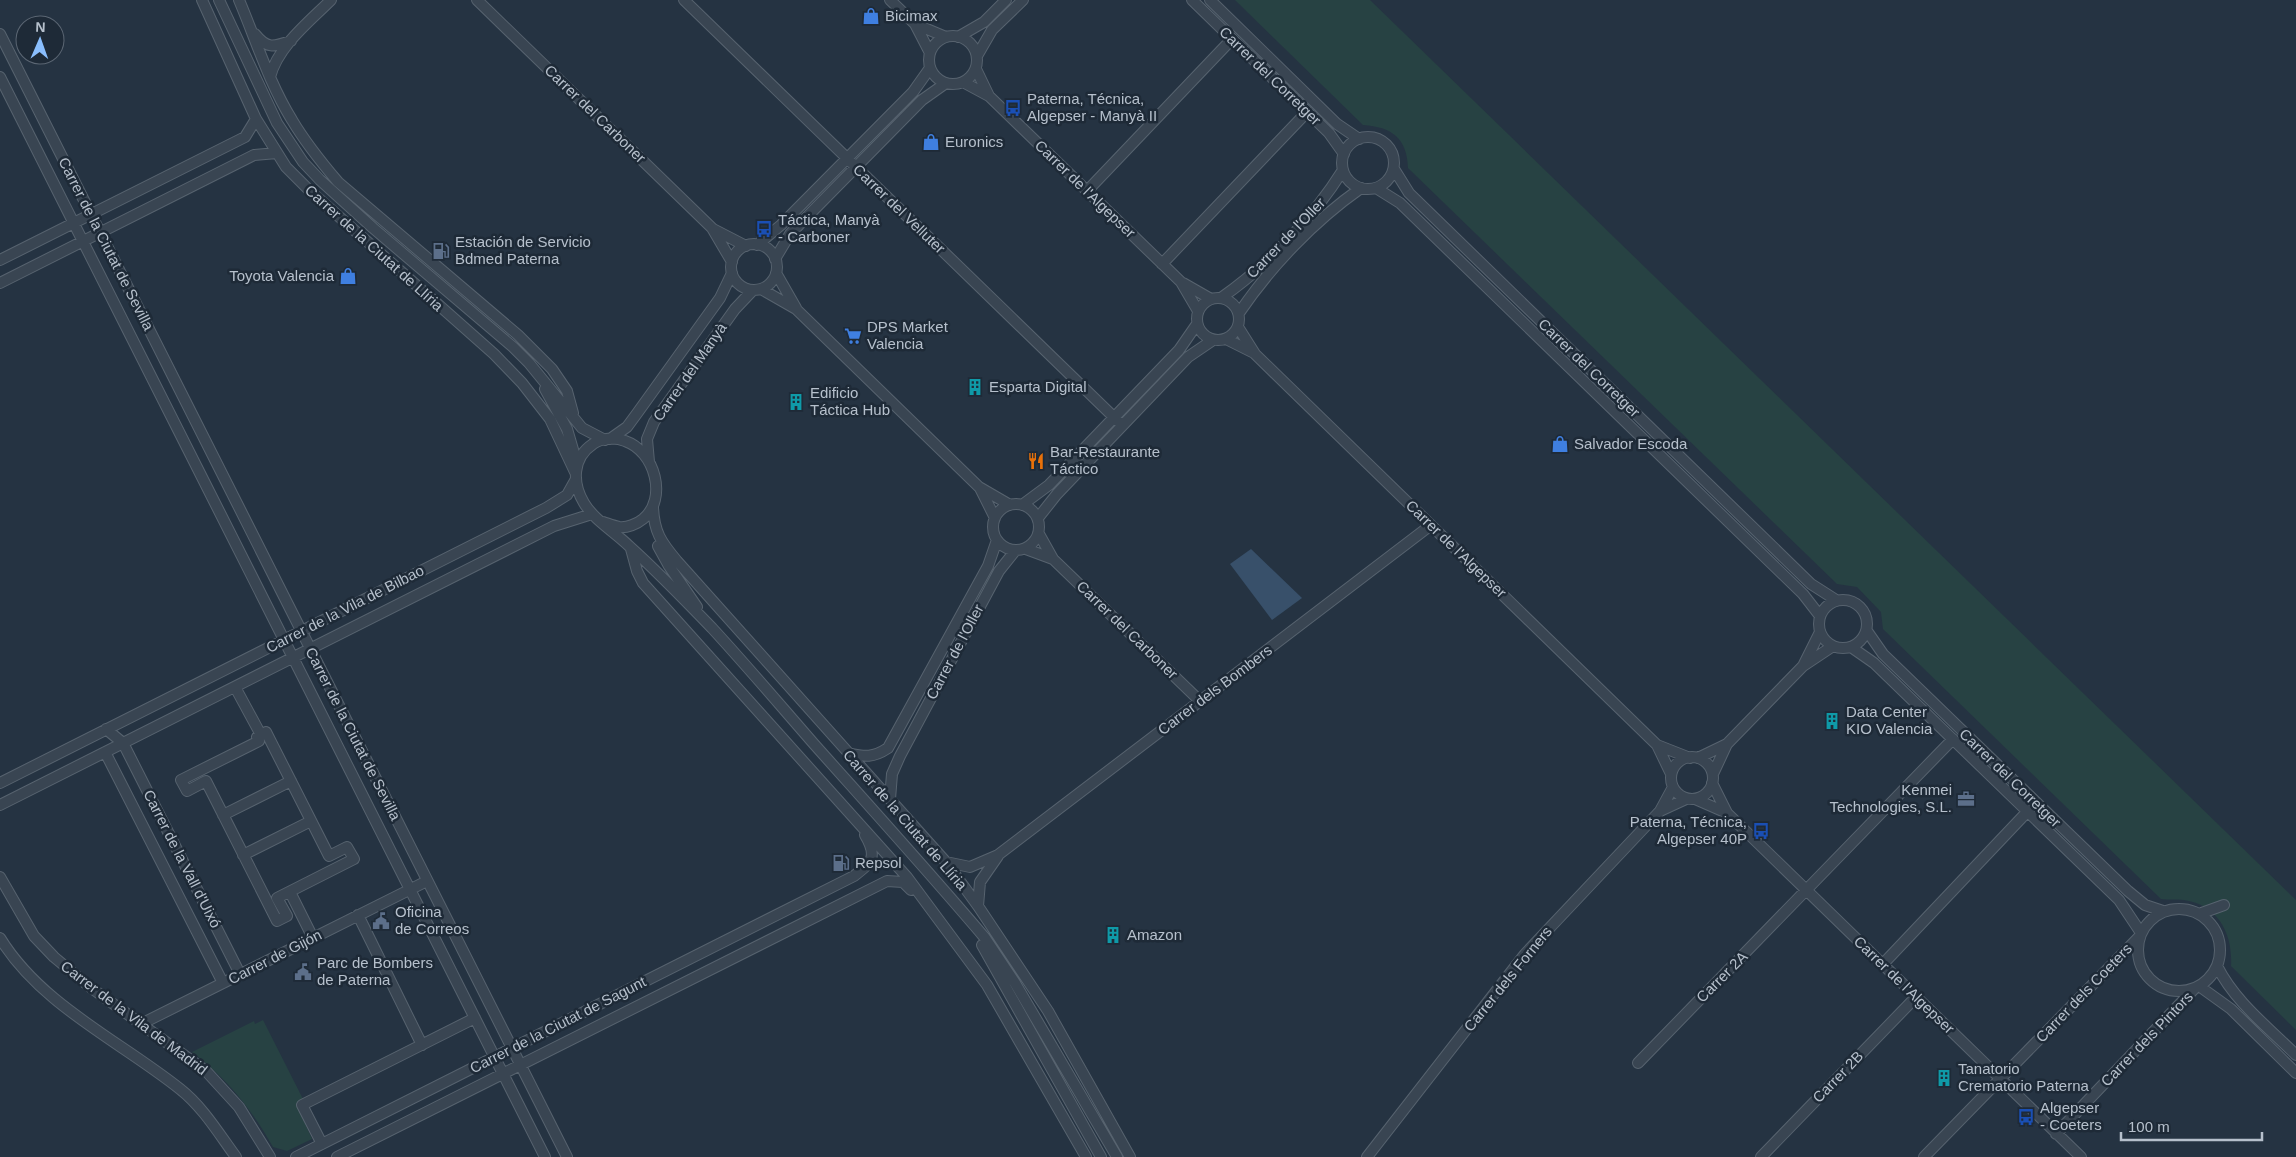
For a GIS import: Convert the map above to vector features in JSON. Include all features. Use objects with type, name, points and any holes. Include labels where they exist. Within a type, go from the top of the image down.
[{"type":"street","name":"Carrer de la Ciutat de Llíria","points":[[202,0],[256,119],[286,167],[309,190],[494,354],[522,383],[550,420],[576,472]]},
{"type":"street","name":"Carrer de la Ciutat de Llíria","points":[[219,0],[277,123],[303,162],[373,228],[529,363],[582,428],[608,439],[625,441],[637,448],[649,463],[656,483],[656,501],[652,510],[638,523],[621,527],[603,522]]},
{"type":"street","name":"Carrer de la Ciutat de Llíria","points":[[238,0],[270,77],[291,119],[315,155],[338,182],[518,336],[552,369],[567,391],[573,405],[574,416]]},
{"type":"street","points":[[270,77],[274,64],[291,42],[331,0]]},
{"type":"street","name":"Carrer del Carboner","points":[[477,0],[712,228],[732,262]]},
{"type":"street","name":"Carrer del Velluter","points":[[684,0],[1114,417]]},
{"type":"street","points":[[757,245],[781,225],[914,92],[930,68],[930,53],[915,24],[890,0]]},
{"type":"street","points":[[930,53],[940,41],[946,38],[958,37],[984,22],[1006,0]]},
{"type":"street","points":[[989,96],[976,68],[977,56],[992,30],[1022,0]]},
{"type":"street","name":"Carrer del Corretger","points":[[1192,0],[1329,133],[1344,154]]},
{"type":"street","name":"Carrer del Corretger","points":[[1210,0],[1337,124],[1359,138]]},
{"type":"street","points":[[915,24],[946,38]]},
{"type":"street","points":[[251,29],[263,43],[275,47],[291,42]]},
{"type":"street","name":"Carrer de la Ciutat de Sevilla","points":[[0,34],[567,1157]]},
{"type":"street","points":[[958,37],[970,44],[977,56]]},
{"type":"street","points":[[1087,191],[1232,40]]},
{"type":"street","points":[[930,68],[934,74],[946,83]]},
{"type":"street","points":[[963,82],[976,68]]},
{"type":"street","name":"Carrer de la Ciutat de Sevilla","points":[[0,77],[545,1157]]},
{"type":"street","points":[[989,96],[963,82],[946,83],[922,100],[790,234],[775,259],[776,273],[796,309],[979,487],[1010,505]]},
{"type":"street","name":"Carrer de l'Algepser","points":[[989,96],[1181,282]]},
{"type":"street","points":[[1162,264],[1306,112]]},
{"type":"street","points":[[0,260],[244,138],[256,119]]},
{"type":"street","points":[[1373,137],[1386,144],[1393,155],[1394,169],[1388,181],[1376,188],[1361,188],[1353,184],[1343,170],[1344,154],[1347,147],[1359,138],[1373,137]]},
{"type":"street","points":[[0,283],[254,155],[276,153]]},
{"type":"street","name":"Carrer del Corretger","points":[[1394,169],[1409,193],[1811,584],[1836,600]]},
{"type":"street","name":"Carrer de l'Oller","points":[[1216,298],[1248,279],[1324,201],[1343,170]]},
{"type":"street","name":"Carrer de l'Oller","points":[[1239,313],[1257,286],[1331,209],[1361,188]]},
{"type":"street","name":"Carrer del Corretger","points":[[1376,188],[1400,203],[1803,594],[1820,616]]},
{"type":"street","name":"Carrer del Carboner","points":[[712,228],[746,246]]},
{"type":"street","points":[[775,259],[765,247],[757,245],[746,246],[734,255],[732,273],[740,285],[757,290],[796,309]]},
{"type":"street","name":"Carrer del Manyà","points":[[608,439],[627,427],[720,298],[732,273]]},
{"type":"street","points":[[757,290],[773,280],[776,273]]},
{"type":"street","points":[[1022,505],[1048,485],[1179,350],[1197,324],[1198,310],[1181,282]]},
{"type":"street","points":[[1038,518],[1057,494],[1188,357],[1213,340],[1231,336],[1238,326],[1239,313],[1232,303],[1181,282]]},
{"type":"street","name":"Carrer del Manyà","points":[[649,463],[647,439],[654,422],[735,309],[757,290]]},
{"type":"street","points":[[1198,310],[1205,302],[1216,298]]},
{"type":"street","points":[[1197,324],[1203,334],[1213,340]]},
{"type":"street","points":[[1238,326],[1255,354]]},
{"type":"street","points":[[1226,338],[1255,354]]},
{"type":"street","name":"Carrer de l'Algepser","points":[[1255,354],[1657,745]]},
{"type":"street","name":"Carrer de la Ciutat de Llíria","points":[[529,363],[567,429],[583,502],[592,514],[630,547],[712,629],[985,938],[1015,983],[1117,1157]]},
{"type":"street","points":[[1114,417],[1122,425]]},
{"type":"street","points":[[576,472],[583,452],[594,442],[608,439]]},
{"type":"street","points":[[195,463],[212,454]]},
{"type":"street","name":"Carrer de la Vila de Bilbao","points":[[0,783],[546,508],[567,496],[576,472]]},
{"type":"street","points":[[979,487],[995,518]]},
{"type":"street","points":[[1010,505],[1022,505],[1029,507],[1038,518],[1039,534],[1036,540],[1026,549],[1015,551],[1008,549],[997,540],[993,525],[995,518],[1004,508],[1010,505]]},
{"type":"street","name":"Carrer de la Ciutat de Llíria","points":[[652,510],[652,533],[669,566],[712,629]]},
{"type":"street","name":"Carrer de la Ciutat de Llíria","points":[[652,510],[660,540],[695,583],[946,862],[978,906],[1034,993],[1048,1011],[1130,1157]]},
{"type":"street","name":"Carrer de la Vila de Bilbao","points":[[0,805],[554,526],[592,514]]},
{"type":"street","name":"Carrer dels Bombers","points":[[946,862],[970,868],[998,855],[1431,525]]},
{"type":"street","name":"Carrer del Carboner","points":[[1039,534],[1053,559],[1200,701]]},
{"type":"street","name":"Carrer de l'Oller","points":[[888,748],[988,566],[997,540]]},
{"type":"street","points":[[630,547],[637,571],[643,583],[907,877],[932,909],[987,985],[1086,1157]]},
{"type":"street","name":"Carrer del Carboner","points":[[1026,549],[1053,559]]},
{"type":"street","name":"Carrer de l'Oller","points":[[890,800],[892,774],[900,756],[999,571],[1015,551]]},
{"type":"street","points":[[1803,666],[1820,632],[1820,616],[1826,606],[1836,600],[1852,600],[1864,610],[1868,620],[1867,631],[1861,641],[1851,647],[1833,646],[1825,640],[1820,632]]},
{"type":"street","name":"Carrer del Corretger","points":[[1867,631],[1883,654],[2073,839],[2145,905],[2164,911]]},
{"type":"street","points":[[1691,799],[1706,794],[1727,744],[1803,666],[1833,646]]},
{"type":"street","name":"Carrer del Corretger","points":[[1851,647],[1874,663],[2119,900],[2140,935]]},
{"type":"street","points":[[235,687],[261,735]]},
{"type":"street","points":[[106,730],[123,743]]},
{"type":"street","points":[[105,752],[106,730]]},
{"type":"street","points":[[266,732],[291,781],[328,856],[347,847],[354,860],[277,898],[287,916],[277,921],[206,781],[186,791],[181,780],[259,741],[257,737],[266,732]]},
{"type":"street","name":"Carrer 2A","points":[[1638,1063],[1953,739]]},
{"type":"street","name":"Carrer de la Vall d'Uixó","points":[[123,743],[240,974]]},
{"type":"street","points":[[1671,774],[1675,766],[1682,760],[1694,758],[1727,744]]},
{"type":"street","points":[[1657,745],[1704,761],[1727,813]]},
{"type":"street","points":[[1657,745],[1671,774],[1672,787],[1678,794],[1727,813]]},
{"type":"street","points":[[848,753],[866,758],[877,755],[888,748],[900,756]]},
{"type":"street","name":"Carrer de la Vall d'Uixó","points":[[105,752],[223,983]]},
{"type":"street","points":[[223,815],[291,781]]},
{"type":"street","name":"Carrer dels Forners","points":[[1367,1157],[1525,954],[1660,811],[1672,787]]},
{"type":"street","name":"Carrer dels Forners","points":[[1660,811],[1691,799]]},
{"type":"street","points":[[1882,965],[2028,811]]},
{"type":"street","name":"Carrer de l'Algepser","points":[[1727,813],[2081,1157]]},
{"type":"street","points":[[243,855],[311,821]]},
{"type":"street","name":"Carrer de la Ciutat de Sagunt","points":[[296,1157],[854,876],[867,866],[872,858],[872,846],[860,826]]},
{"type":"street","name":"Carrer dels Bombers","points":[[978,906],[980,882],[998,855]]},
{"type":"street","name":"Carrer de la Vila de Madrid","points":[[0,877],[34,936],[54,958],[90,987],[206,1071],[239,1107],[270,1157]]},
{"type":"street","points":[[410,889],[427,881]]},
{"type":"street","name":"Carrer de la Ciutat de Sagunt","points":[[337,1157],[887,881],[903,882],[932,909]]},
{"type":"street","name":"Carrer de Gijón","points":[[141,1024],[410,889]]},
{"type":"street","points":[[290,892],[313,938]]},
{"type":"street","points":[[820,893],[828,910]]},
{"type":"street","points":[[2199,914],[2224,904],[2215,929]]},
{"type":"street","name":"Carrer de la Ciutat de Llíria","points":[[957,906],[981,943],[1102,1157]]},
{"type":"street","points":[[2188,909],[2199,914],[2215,929],[2220,941],[2220,954],[2217,966],[2206,981],[2198,987],[2183,991],[2169,990],[2156,985],[2146,976],[2140,964],[2137,950],[2140,935],[2154,916],[2164,911],[2188,909]]},
{"type":"street","points":[[358,915],[422,1044]]},
{"type":"street","name":"Carrer dels Coeters","points":[[1924,1157],[2140,935]]},
{"type":"street","name":"Carrer de la Vila de Madrid","points":[[0,938],[37,983],[62,1004],[182,1090],[207,1116],[236,1157]]},
{"type":"street","points":[[2217,966],[2239,1000],[2296,1055]]},
{"type":"street","points":[[2198,987],[2231,1009],[2296,1073]]},
{"type":"street","name":"Carrer dels Pintors","points":[[2056,1134],[2198,987]]},
{"type":"street","points":[[1034,993],[1050,1031],[1097,1122]]},
{"type":"street","name":"Carrer 2B","points":[[1761,1157],[1916,997]]},
{"type":"street","points":[[322,1144],[302,1105],[475,1018]]},
{"type":"green space","points":[[1235,0],[1370,0],[2296,900],[2296,1030],[2231,966],[2231,954],[2226,933],[2215,915],[2196,903],[2184,900],[2161,899],[1883,629],[1881,612],[1857,587],[1837,584],[1408,168],[1405,149],[1396,136],[1382,128],[1363,125]]},
{"type":"green space","points":[[263,1020],[303,1099],[299,1101],[297,1106],[312,1139],[287,1151],[273,1147],[238,1095],[205,1062],[192,1052],[254,1021],[255,1024]]},
{"type":"water","points":[[1251,549],[1302,598],[1272,620],[1230,564]]},
{"type":"place","name":"Bicimax","points":[[871,16]]},
{"type":"place","name":"Paterna, Técnica, Algepser - Manyà II","points":[[1013,108]]},
{"type":"place","name":"Euronics","points":[[931,142]]},
{"type":"place","name":"Táctica, Manyà - Carboner","points":[[764,229]]},
{"type":"place","name":"Estación de Servicio Bdmed Paterna","points":[[441,251]]},
{"type":"place","name":"Toyota Valencia","points":[[348,276]]},
{"type":"place","name":"DPS Market Valencia","points":[[853,336]]},
{"type":"place","name":"Esparta Digital","points":[[975,387]]},
{"type":"place","name":"Edificio Táctica Hub","points":[[796,402]]},
{"type":"place","name":"Salvador Escoda","points":[[1560,444]]},
{"type":"place","name":"Bar-Restaurante Táctico","points":[[1036,461]]},
{"type":"place","name":"Data Center KIO Valencia","points":[[1832,721]]},
{"type":"place","name":"Kenmei Technologies, S.L.","points":[[1966,799]]},
{"type":"place","name":"Paterna, Técnica, Algepser 40P","points":[[1761,831]]},
{"type":"place","name":"Repsol","points":[[841,863]]},
{"type":"place","name":"Oficina de Correos","points":[[381,921]]},
{"type":"place","name":"Amazon","points":[[1113,935]]},
{"type":"place","name":"Parc de Bombers de Paterna","points":[[303,972]]},
{"type":"place","name":"Tanatorio Crematorio Paterna","points":[[1944,1078]]},
{"type":"place","name":"Algepser - Coeters","points":[[2026,1117]]}]
